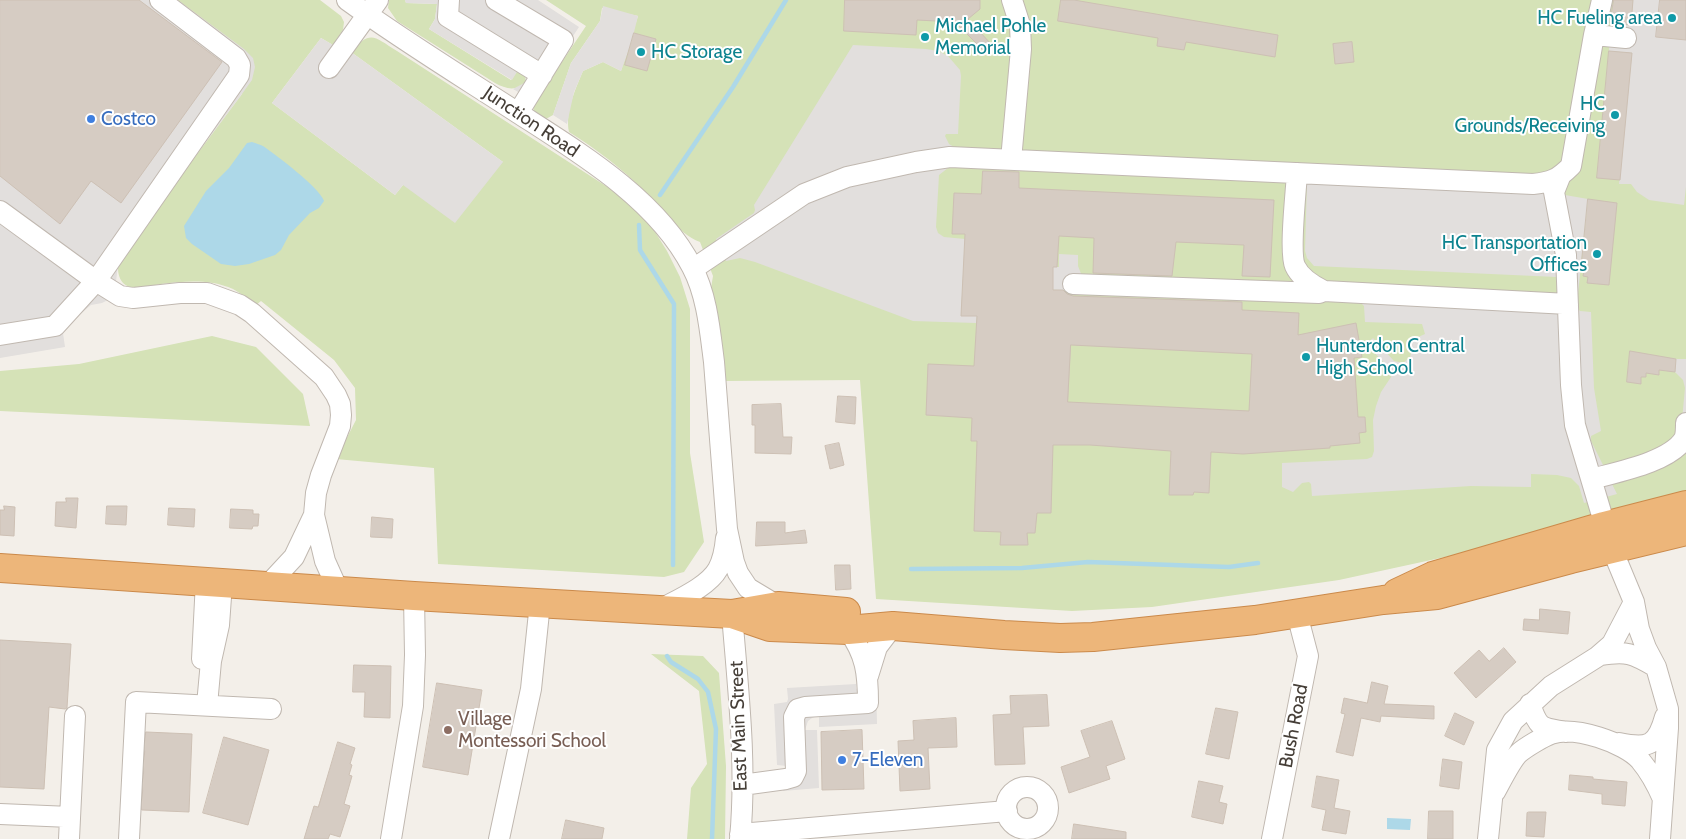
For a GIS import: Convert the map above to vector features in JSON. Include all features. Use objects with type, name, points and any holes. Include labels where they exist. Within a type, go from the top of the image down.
[{"type":"highway","points":[[732,614],[770,627],[848,630],[893,626],[975,634],[1060,638],[1172,629],[1297,614],[1383,600],[1437,595],[1608,538],[1686,505]]},
{"type":"highway","points":[[1608,538],[1686,531]]},
{"type":"highway","points":[[0,568],[540,604],[732,614],[778,606],[849,612],[893,626]]},
{"type":"street","points":[[0,336],[55,326],[96,281],[239,75],[240,66],[236,58],[160,0]]},
{"type":"street","name":"Junction Road","points":[[347,0],[372,7],[518,113],[611,175],[635,196],[670,233],[683,251],[693,269],[706,312],[714,362],[727,529]]},
{"type":"street","points":[[449,0],[448,17],[542,75]]},
{"type":"street","points":[[496,0],[563,40],[518,113]]},
{"type":"street","points":[[1011,160],[1020,49],[1020,25],[1012,0]]},
{"type":"street","points":[[1602,0],[1571,166],[1560,177],[1554,192],[1566,255],[1571,385],[1575,425],[1608,538],[1634,602],[1639,629],[1656,667],[1668,709],[1660,839]]},
{"type":"street","points":[[329,68],[372,7]]},
{"type":"street","points":[[1594,35],[1626,38]]},
{"type":"street","points":[[693,269],[804,194],[847,177],[950,158],[1533,184],[1560,177]]},
{"type":"street","points":[[1297,173],[1293,251],[1296,266],[1313,286],[1324,291],[1568,304]]},
{"type":"street","points":[[0,211],[96,281],[120,296],[133,298],[180,293],[207,293],[240,305],[252,313],[324,377],[336,395],[341,415],[336,436],[316,493],[314,515],[326,561],[338,590]]},
{"type":"street","points":[[1073,284],[1319,293],[1324,291]]},
{"type":"street","points":[[1592,480],[1658,460],[1685,437],[1686,424]]},
{"type":"street","points":[[268,585],[294,557],[314,515]]},
{"type":"street","points":[[727,529],[734,562],[742,582],[748,588],[778,606]]},
{"type":"street","points":[[660,610],[704,584],[712,577],[719,568],[724,553],[727,529]]},
{"type":"street","points":[[203,705],[214,582]]},
{"type":"street","points":[[391,839],[413,706],[415,655],[414,596]]},
{"type":"street","points":[[1488,839],[1496,750],[1513,721],[1530,704],[1565,676],[1582,668],[1612,644],[1634,602]]},
{"type":"street","points":[[499,839],[531,689],[540,604]]},
{"type":"street","name":"East Main Street","points":[[732,614],[740,708],[742,785],[740,836]]},
{"type":"street","name":"Bush Road","points":[[1272,839],[1308,656],[1297,614]]},
{"type":"street","points":[[866,668],[877,647],[893,626]]},
{"type":"street","points":[[742,785],[793,777],[796,771],[795,713],[798,709],[868,703],[866,668],[860,648],[848,630]]},
{"type":"street","points":[[1600,655],[1622,652],[1637,656],[1656,667]]},
{"type":"street","points":[[130,839],[136,702],[271,709]]},
{"type":"street","points":[[1530,704],[1536,721],[1543,727],[1566,732]]},
{"type":"street","points":[[1492,798],[1517,754],[1552,733],[1582,733],[1638,748],[1652,742],[1661,731],[1668,709]]},
{"type":"street","points":[[69,839],[75,716]]},
{"type":"street","points":[[1614,742],[1639,758],[1654,780],[1663,799]]},
{"type":"street","points":[[740,836],[1007,812]]},
{"type":"street","points":[[0,814],[70,817]]},
{"type":"green space","points":[[178,0],[320,0],[341,16],[344,22],[343,30],[333,45],[321,38],[272,103],[395,195],[403,185],[503,162],[351,52],[363,40],[368,38],[378,39],[383,42],[609,188],[634,208],[652,227],[680,277],[690,309],[690,453],[704,542],[684,572],[664,577],[438,564],[434,468],[336,459],[356,420],[355,388],[334,360],[261,301],[255,306],[233,289],[207,282],[130,287],[120,279],[118,271],[119,258],[242,94]]},
{"type":"green space","points":[[389,0],[405,0],[406,3],[437,4],[435,19],[429,29],[511,80],[516,72],[519,71],[525,76],[526,81],[515,88],[503,87],[495,83],[397,21],[388,8]]},
{"type":"green space","points":[[546,0],[1686,0],[1686,495],[1560,532],[1339,580],[1152,607],[1072,611],[876,599],[860,380],[724,381],[711,288],[713,276],[700,242],[677,227],[645,192],[618,167],[569,132],[568,117],[574,93],[583,71],[603,62],[621,71],[638,16],[602,8],[600,21],[571,63],[553,115],[546,119],[533,112],[535,102],[586,26]]},
{"type":"green space","points":[[212,336],[256,347],[303,394],[310,426],[0,411],[0,371],[79,364]]},
{"type":"green space","points":[[651,654],[703,656],[719,673],[726,766],[725,839],[687,839],[691,788],[707,764],[699,691]]},
{"type":"shaded area","points":[[0,0],[178,0],[244,49],[253,58],[255,67],[252,80],[119,258],[114,297],[102,303],[91,305],[71,322],[63,333],[65,347],[0,358]]},
{"type":"shaded area","points":[[405,0],[538,0],[579,27],[536,92],[535,102],[513,89],[526,81],[525,76],[517,72],[512,80],[429,29],[435,19],[437,4],[406,3]]},
{"type":"shaded area","points":[[1633,0],[1686,0],[1686,187],[1684,205],[1649,200],[1637,192],[1631,184],[1619,184],[1632,53],[1609,51],[1610,23],[1631,25]]},
{"type":"shaded area","points":[[603,6],[638,16],[631,44],[621,71],[603,62],[583,71],[574,92],[567,124],[553,115],[571,63],[600,21]]},
{"type":"shaded area","points":[[339,37],[351,52],[503,162],[455,223],[403,185],[395,195],[272,103],[321,38],[333,45]]},
{"type":"shaded area","points":[[853,45],[938,51],[948,56],[960,70],[958,134],[946,134],[945,136],[949,144],[954,147],[962,166],[948,168],[939,175],[936,227],[938,233],[944,237],[965,239],[961,315],[977,316],[976,323],[913,321],[755,262],[740,258],[726,261],[716,239],[754,213],[754,205]]},
{"type":"shaded area","points":[[1307,181],[1542,191],[1588,199],[1577,303],[1580,311],[1591,312],[1594,388],[1601,431],[1591,436],[1591,441],[1605,469],[1674,442],[1682,420],[1685,388],[1683,380],[1675,372],[1676,359],[1686,359],[1686,442],[1612,484],[1617,494],[1584,503],[1579,486],[1571,478],[1557,475],[1531,474],[1531,487],[1471,486],[1312,496],[1311,484],[1309,482],[1302,483],[1293,492],[1282,487],[1282,463],[1367,459],[1372,457],[1374,451],[1373,420],[1376,406],[1381,392],[1391,377],[1392,371],[1367,345],[1373,338],[1394,361],[1403,363],[1410,357],[1411,353],[1407,342],[1425,334],[1422,324],[1365,322],[1364,306],[1359,301],[1562,294],[1557,277],[1314,266],[1307,258],[1305,251]]},
{"type":"shaded area","points":[[1059,254],[1078,255],[1078,266],[1084,281],[1083,291],[1036,289],[1053,274],[1053,267],[1059,267]]},
{"type":"shaded area","points":[[876,682],[877,724],[819,727],[819,715],[812,718],[808,721],[805,730],[817,730],[819,788],[783,791],[781,770],[787,766],[777,765],[774,704],[787,702],[787,688],[856,684],[856,690],[858,685]]},
{"type":"water","points":[[252,142],[263,146],[277,156],[314,188],[324,201],[319,208],[310,213],[289,235],[281,250],[275,255],[249,264],[235,266],[221,264],[186,238],[184,226],[206,191],[229,168],[247,143]]},
{"type":"water","points":[[1387,818],[1411,819],[1410,830],[1387,829]]},
{"type":"building","name":"Costco","points":[[0,0],[139,0],[222,62],[121,203],[91,181],[60,224],[0,176]]},
{"type":"building","points":[[845,0],[980,0],[980,9],[968,19],[991,44],[984,51],[955,22],[917,20],[916,35],[844,31]]},
{"type":"building","points":[[1061,0],[1074,0],[1278,35],[1275,57],[1186,42],[1184,50],[1157,46],[1158,38],[1058,21]]},
{"type":"building","points":[[1614,0],[1633,0],[1631,25],[1610,23]]},
{"type":"building","name":"HC Fueling area","points":[[1660,0],[1686,0],[1686,40],[1656,37]]},
{"type":"building","name":"HC Storage","points":[[634,33],[656,39],[647,71],[625,65]]},
{"type":"building","points":[[1352,42],[1354,62],[1335,64],[1333,44]]},
{"type":"building","name":"HC Grounds/Receiving","points":[[1609,51],[1632,53],[1620,180],[1597,178]]},
{"type":"building","name":"Hunterdon Central High School","points":[[983,171],[1019,172],[1019,188],[1274,200],[1270,277],[1242,276],[1244,245],[1176,242],[1172,276],[1093,273],[1094,238],[1059,236],[1057,267],[1053,267],[1053,290],[1063,290],[1073,296],[1242,302],[1242,310],[1299,313],[1298,335],[1356,323],[1362,357],[1354,358],[1358,417],[1365,417],[1366,432],[1359,433],[1360,443],[1330,446],[1330,448],[1243,454],[1211,452],[1209,493],[1194,492],[1193,495],[1169,495],[1171,451],[1090,445],[1053,445],[1051,513],[1037,513],[1035,533],[1027,533],[1028,545],[1000,545],[1001,532],[974,531],[977,441],[971,441],[972,418],[926,415],[928,364],[974,366],[977,316],[961,316],[965,234],[952,234],[954,193],[981,194]],"holes":[[[1071,345],[1252,354],[1249,411],[1068,402]]]},
{"type":"building","name":"HC Transportation Offices","points":[[1588,199],[1617,203],[1609,285],[1587,283],[1588,277],[1583,276],[1584,271],[1581,271]]},
{"type":"building","points":[[1630,351],[1676,359],[1675,372],[1659,370],[1659,375],[1646,373],[1646,377],[1641,377],[1641,384],[1627,382]]},
{"type":"building","points":[[838,396],[856,397],[855,424],[836,422]]},
{"type":"building","points":[[781,404],[783,437],[792,437],[791,454],[755,453],[755,425],[752,425],[752,405]]},
{"type":"building","points":[[839,443],[844,465],[830,469],[825,446]]},
{"type":"building","points":[[66,498],[78,498],[76,528],[55,526],[56,502],[66,502]]},
{"type":"building","points":[[4,506],[15,507],[14,536],[0,535],[0,510],[4,510]]},
{"type":"building","points":[[107,506],[127,506],[126,525],[106,524]]},
{"type":"building","points":[[169,508],[195,509],[194,527],[168,525]]},
{"type":"building","points":[[231,509],[253,510],[253,514],[259,514],[258,526],[253,526],[252,529],[230,528]]},
{"type":"building","points":[[372,517],[393,519],[392,538],[371,537]]},
{"type":"building","points":[[757,522],[785,522],[785,533],[805,530],[807,543],[756,546]]},
{"type":"building","points":[[835,565],[850,565],[851,589],[836,590]]},
{"type":"building","points":[[1540,609],[1570,612],[1568,634],[1523,630],[1524,619],[1539,620]]},
{"type":"building","points":[[0,640],[71,644],[67,708],[49,707],[44,789],[0,787]]},
{"type":"building","points":[[1504,648],[1516,662],[1476,698],[1454,673],[1479,650],[1489,661]]},
{"type":"building","points":[[354,665],[391,666],[390,718],[364,717],[365,692],[353,692]]},
{"type":"building","points":[[1372,682],[1388,686],[1384,704],[1434,706],[1434,719],[1381,716],[1380,722],[1361,718],[1353,756],[1336,752],[1345,714],[1341,713],[1344,698],[1367,703]]},
{"type":"building","points":[[437,683],[482,690],[468,775],[423,767]]},
{"type":"building","points":[[1047,695],[1049,726],[1023,727],[1025,764],[995,765],[993,715],[1011,714],[1010,696]]},
{"type":"building","points":[[1216,708],[1238,712],[1229,759],[1206,754]]},
{"type":"building","points":[[1455,713],[1474,722],[1464,745],[1445,736]]},
{"type":"building","points":[[956,718],[957,747],[928,748],[930,789],[900,791],[898,741],[914,740],[913,721]]},
{"type":"building","points":[[1112,721],[1125,759],[1106,766],[1110,779],[1069,793],[1061,767],[1090,757],[1081,731]]},
{"type":"building","name":"7-Eleven","points":[[862,730],[864,789],[822,790],[821,732]]},
{"type":"building","points":[[146,732],[192,734],[189,812],[142,810]]},
{"type":"building","points":[[224,737],[269,750],[248,825],[203,813]]},
{"type":"building","points":[[338,742],[355,748],[350,764],[352,765],[349,775],[352,776],[344,804],[350,806],[340,837],[330,834],[328,839],[304,839],[314,806],[318,807]]},
{"type":"building","points":[[1443,759],[1462,762],[1459,789],[1440,786]]},
{"type":"building","points":[[1570,775],[1627,782],[1625,806],[1602,804],[1602,794],[1569,790]]},
{"type":"building","points":[[1317,776],[1339,780],[1334,808],[1350,811],[1346,834],[1322,830],[1326,810],[1312,807]]},
{"type":"building","points":[[1199,781],[1223,786],[1219,802],[1227,804],[1223,824],[1192,817]]},
{"type":"building","points":[[1429,811],[1453,811],[1453,839],[1428,839]]},
{"type":"building","points":[[1546,812],[1544,837],[1526,836],[1527,813]]},
{"type":"building","points":[[566,820],[604,828],[602,839],[562,839]]},
{"type":"building","points":[[1074,824],[1126,832],[1126,839],[1072,839]]},
{"type":"waterway","points":[[660,195],[733,87],[786,0]]},
{"type":"waterway","points":[[639,225],[640,250],[674,304],[673,565]]},
{"type":"waterway","points":[[911,569],[1022,568],[1088,562],[1229,567],[1258,563]]},
{"type":"waterway","points":[[667,656],[671,662],[698,679],[708,692],[716,729],[712,839]]},
{"type":"place","name":"HC Fueling area","points":[[1672,18]]},
{"type":"place","name":"Michael Pohle Memorial","points":[[925,37]]},
{"type":"place","name":"HC Storage","points":[[641,52]]},
{"type":"place","name":"HC Grounds/Receiving","points":[[1615,115]]},
{"type":"place","name":"Costco","points":[[91,119]]},
{"type":"place","name":"HC Transportation Offices","points":[[1597,254]]},
{"type":"place","name":"Hunterdon Central High School","points":[[1306,357]]},
{"type":"place","name":"Village Montessori School","points":[[448,730]]},
{"type":"place","name":"7-Eleven","points":[[842,760]]}]
